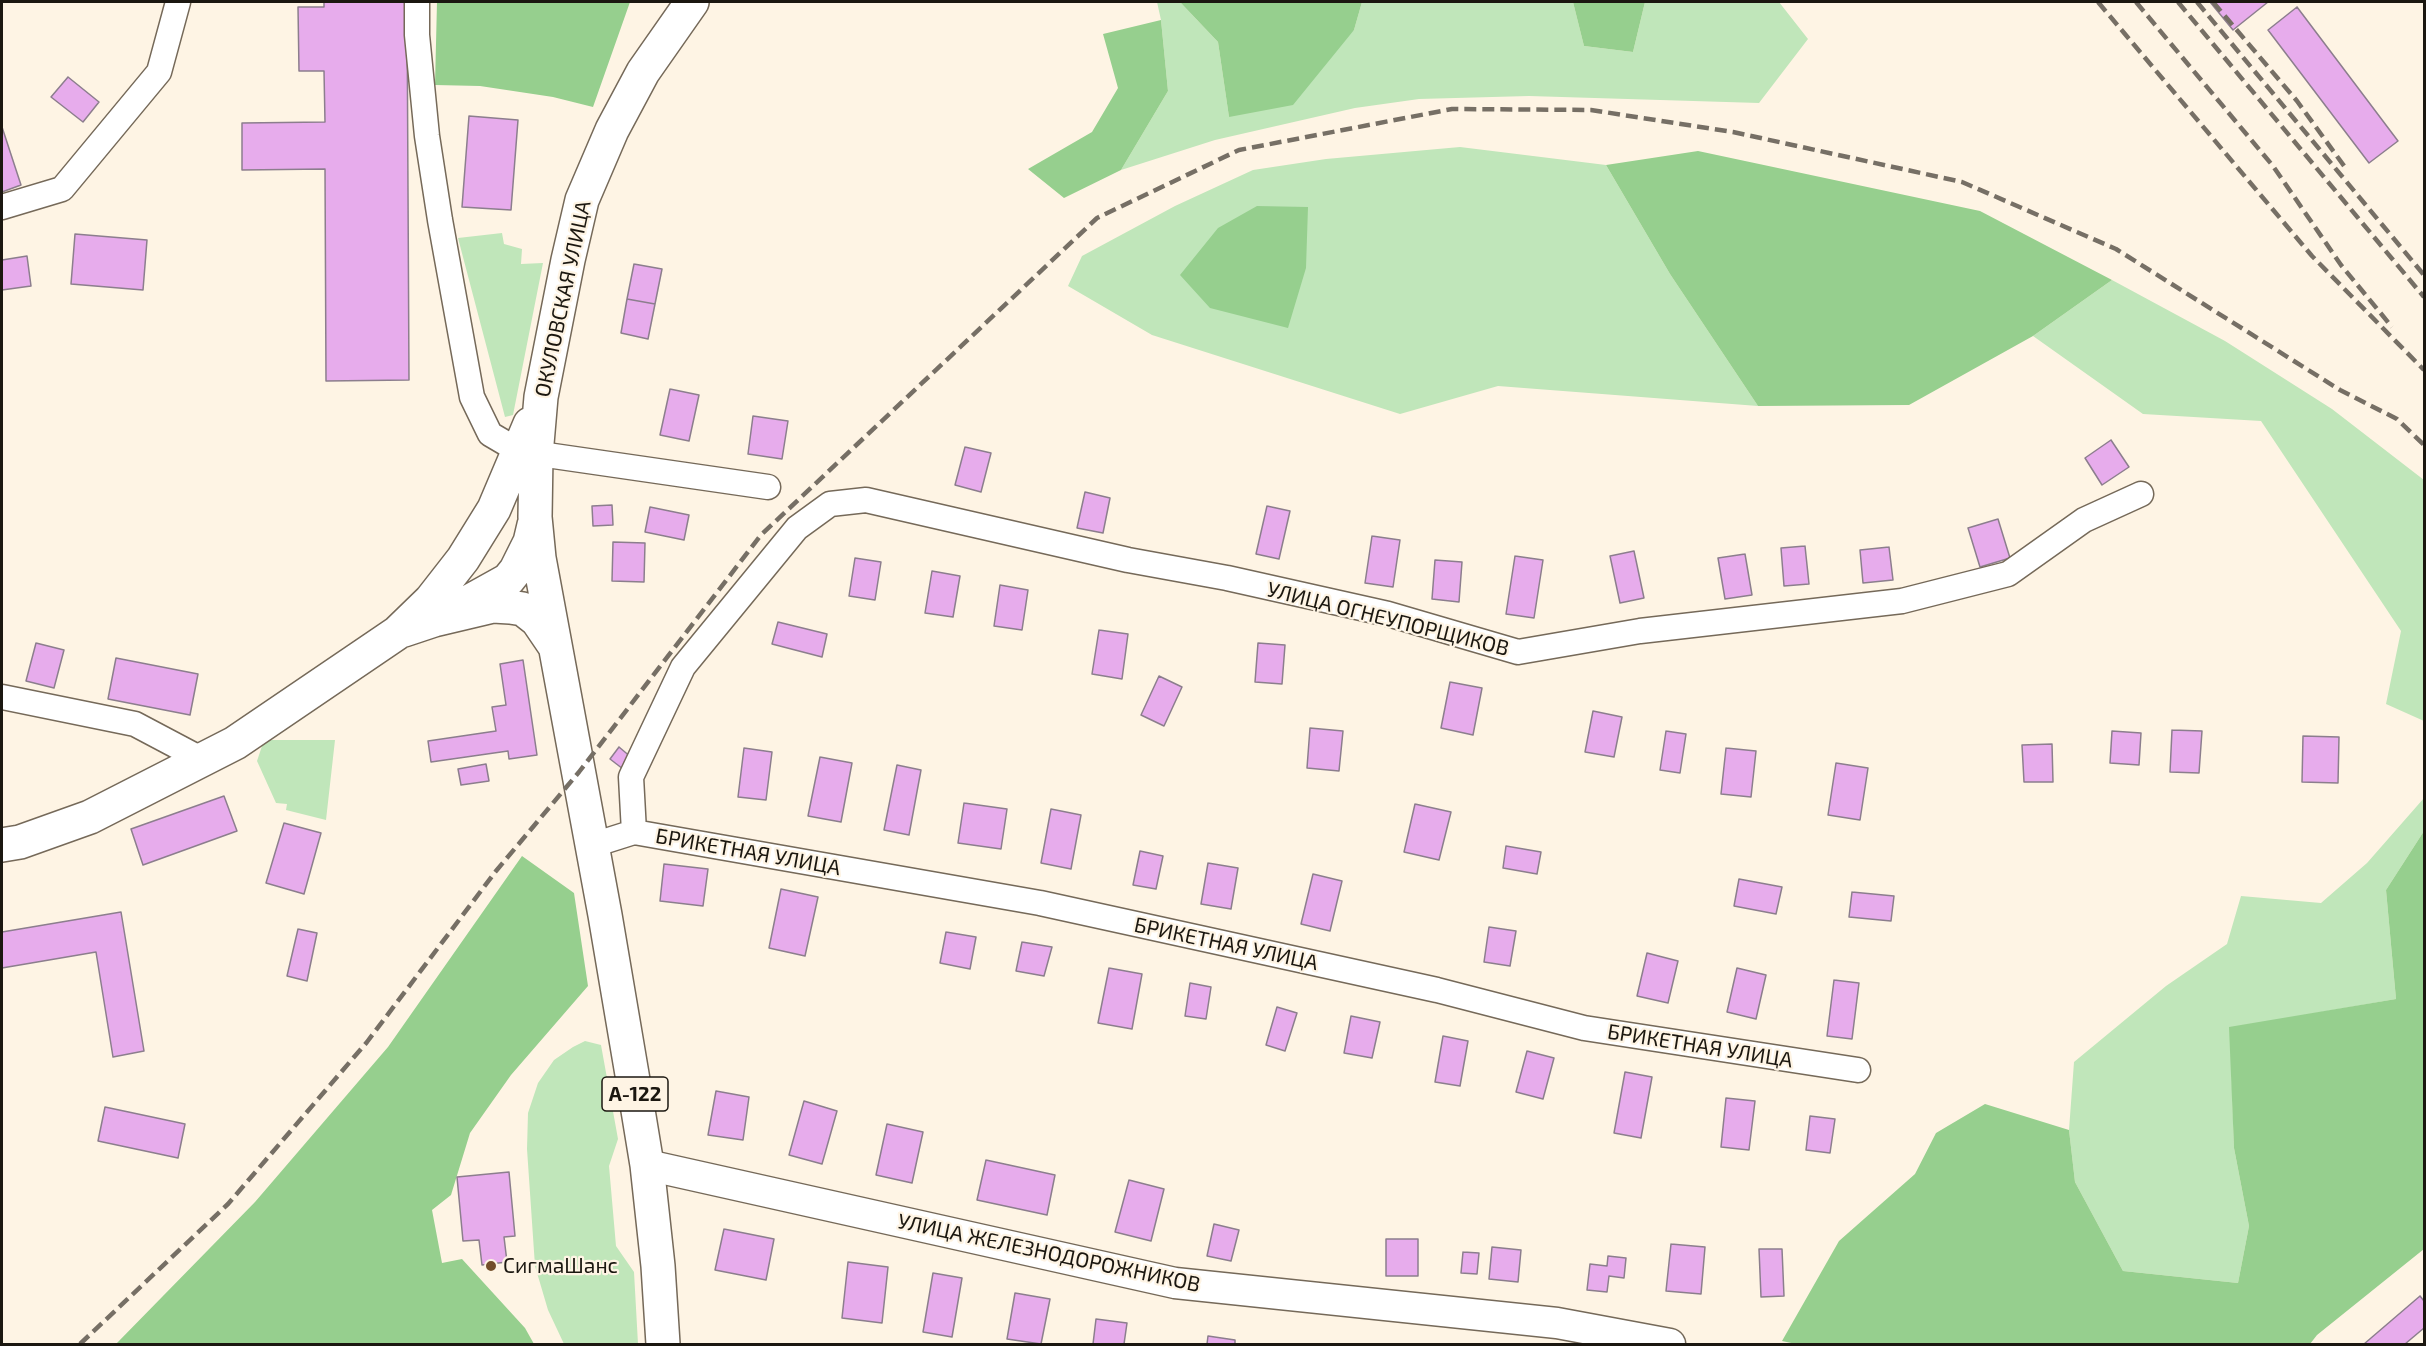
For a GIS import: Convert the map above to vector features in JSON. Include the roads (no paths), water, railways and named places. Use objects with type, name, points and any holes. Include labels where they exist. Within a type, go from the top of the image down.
[{"type":"main road","name":"ОКУЛОВСКАЯ УЛИЦА","points":[[535,517],[527,453],[582,200],[612,130],[643,72],[692,2]]},
{"type":"main road","points":[[2,845],[20,842],[90,817],[235,743],[397,633],[446,582],[494,509],[527,453]]},
{"type":"main road","points":[[434,620],[508,580],[516,570],[530,542],[535,517]]},
{"type":"main road","points":[[535,517],[539,558],[557,649]]},
{"type":"main road","points":[[446,582],[481,569],[502,567],[528,575],[548,603]]},
{"type":"main road","points":[[397,633],[434,620],[494,606],[524,609],[537,620],[557,649]]},
{"type":"main road","name":"А-122","points":[[557,649],[647,1165],[658,1266],[663,1344]]},
{"type":"street","points":[[2,207],[62,189],[159,72],[178,2]]},
{"type":"street","points":[[417,2],[417,35],[427,136],[472,397],[490,434],[527,453],[768,487]]},
{"type":"street","name":"УЛИЦА ОГНЕУПОРЩИКОВ","points":[[634,832],[632,777],[682,667],[797,528],[830,504],[866,500],[1128,560],[1227,578],[1388,614],[1518,652],[1640,631],[1902,601],[1998,577],[2008,574],[2084,520],[2141,494]]},
{"type":"street","points":[[2,697],[135,724],[203,760]]},
{"type":"street","name":"БРИКЕТНАЯ УЛИЦА","points":[[593,845],[634,832],[1041,903],[1437,990],[1584,1028],[1858,1070]]},
{"type":"street","name":"УЛИЦА ЖЕЛЕЗНОДОРОЖНИКОВ","points":[[647,1165],[1175,1283],[1557,1323],[1670,1344]]},
{"type":"railway","points":[[2098,2],[2312,256],[2424,370]]},
{"type":"railway","points":[[2136,2],[2273,166],[2341,265],[2392,327]]},
{"type":"railway","points":[[2178,2],[2424,297]]},
{"type":"railway","points":[[2197,2],[2424,275]]},
{"type":"railway","points":[[2213,2],[2297,101],[2347,170]]},
{"type":"railway","points":[[80,1344],[228,1204],[367,1042],[496,871],[579,772],[761,535],[1097,218],[1239,150],[1452,109],[1591,110],[1733,132],[1962,182],[2116,249],[2340,390],[2397,419],[2424,445]]},
{"type":"place","name":"СигмаШанс","points":[[491,1266]]}]
